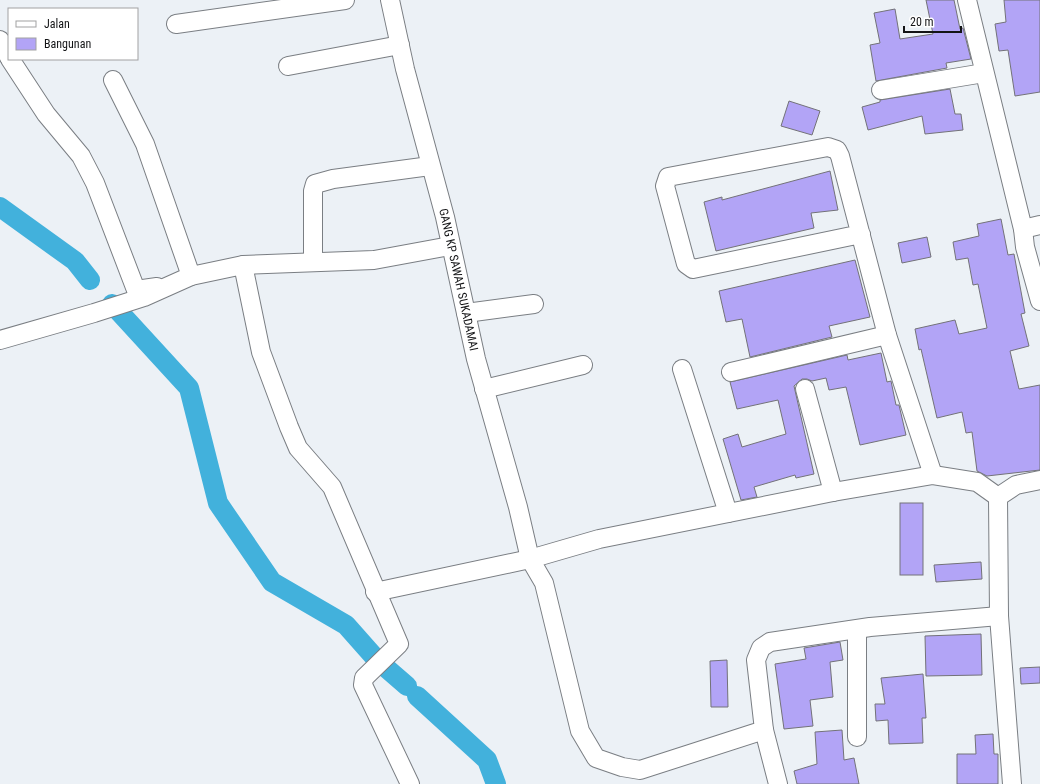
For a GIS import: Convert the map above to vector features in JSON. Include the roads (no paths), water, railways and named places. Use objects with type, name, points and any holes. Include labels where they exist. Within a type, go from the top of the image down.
[{"type":"street","points":[[176,24],[345,0]]},
{"type":"street","name":"GANG KP SAWAH SUKADAMAI","points":[[390,0],[430,166],[445,217],[450,246],[484,389],[518,507],[530,559],[544,583],[580,731],[596,758],[622,767],[640,770],[764,730]]},
{"type":"street","points":[[967,0],[1023,229],[1032,246],[1040,301]]},
{"type":"street","points":[[0,40],[8,54]]},
{"type":"street","points":[[288,66],[400,45]]},
{"type":"street","points":[[11,60],[20,76],[46,114],[81,156],[95,183],[136,290],[170,285]]},
{"type":"street","points":[[882,90],[984,73]]},
{"type":"street","points":[[113,80],[145,144],[191,276]]},
{"type":"street","points":[[861,234],[693,269],[686,264],[665,186],[665,181],[668,177],[828,146],[837,150],[840,156],[861,234],[887,335],[933,475]]},
{"type":"street","points":[[313,262],[313,191],[315,184],[333,179],[430,166]]},
{"type":"street","points":[[1023,229],[1040,225]]},
{"type":"street","points":[[0,340],[144,297],[191,276],[243,265],[374,260],[450,246]]},
{"type":"street","points":[[243,265],[262,352],[289,428],[298,448],[332,487],[375,592],[399,644],[364,678],[363,685],[410,784]]},
{"type":"street","points":[[466,313],[534,304]]},
{"type":"street","points":[[731,372],[887,335]]},
{"type":"street","points":[[484,389],[583,365]]},
{"type":"street","points":[[682,369],[728,513]]},
{"type":"street","points":[[805,389],[833,492]]},
{"type":"street","points":[[375,592],[530,559],[599,539],[833,492],[933,475],[977,482],[998,497]]},
{"type":"street","points":[[998,497],[1016,486],[1040,480]]},
{"type":"street","points":[[998,497],[999,616],[1012,784]]},
{"type":"street","points":[[778,784],[764,730],[756,660],[761,648],[770,642],[870,627],[999,616]]},
{"type":"street","points":[[857,630],[857,737]]},
{"type":"waterway","points":[[0,207],[75,261],[90,280]]},
{"type":"waterway","points":[[112,304],[189,388],[218,503],[272,582],[346,625],[377,660],[407,686]]},
{"type":"waterway","points":[[417,696],[487,760],[496,784]]}]
